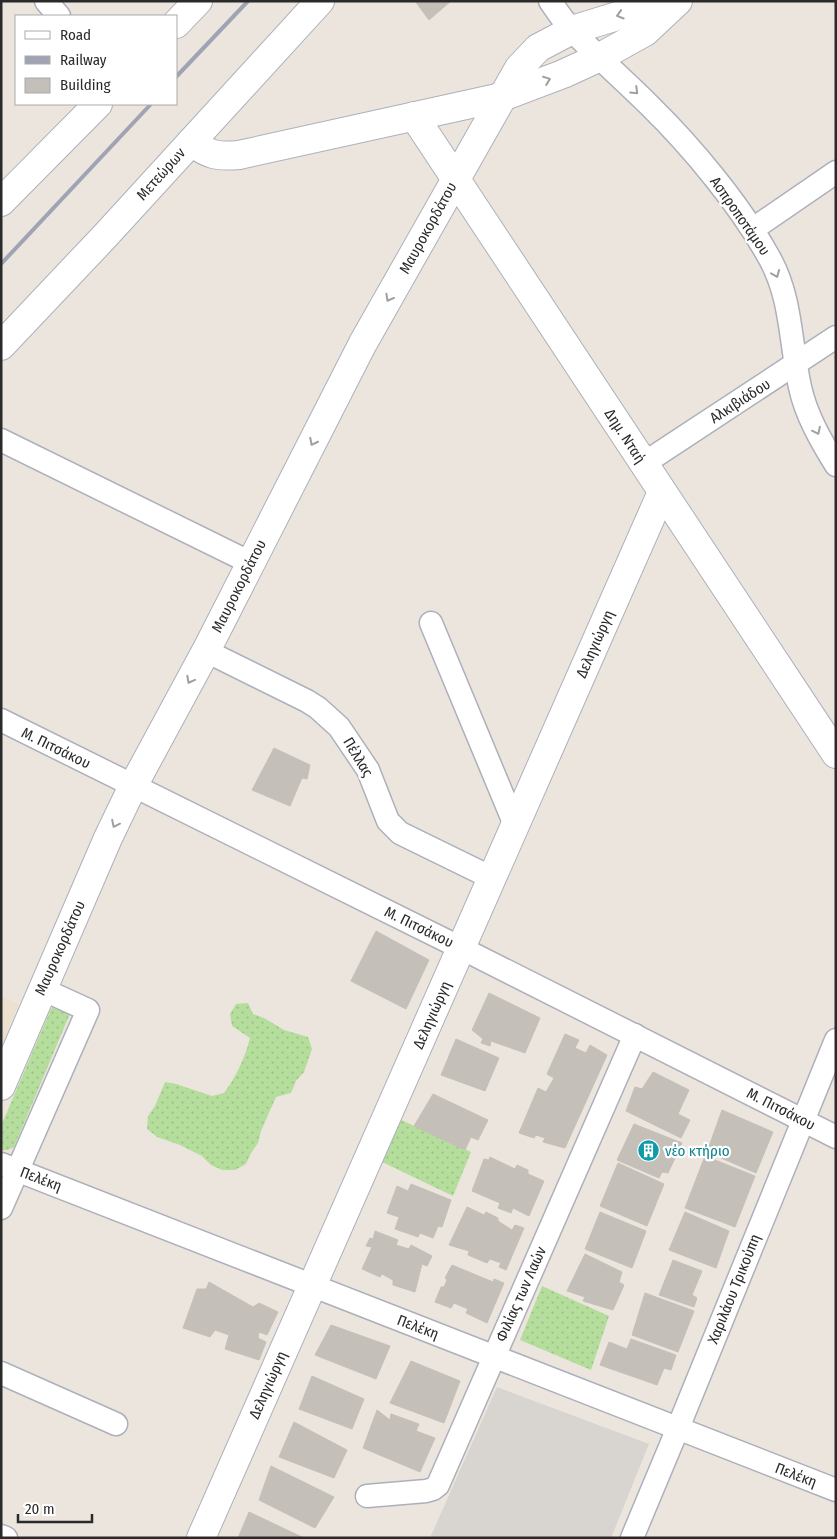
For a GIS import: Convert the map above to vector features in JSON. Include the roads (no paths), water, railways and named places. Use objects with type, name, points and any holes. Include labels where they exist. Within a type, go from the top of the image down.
[{"type":"street","points":[[46,1],[58,15]]},
{"type":"street","points":[[178,22],[198,1]]},
{"type":"street","name":"Μετεώρων","points":[[1,346],[320,1]]},
{"type":"street","name":"Ασπροποτάμου","points":[[550,1],[572,30],[682,140],[753,229],[771,261],[782,287],[788,310],[800,388],[808,413],[826,450],[836,465]]},
{"type":"street","name":"Μαυροκορδάτου","points":[[1,1086],[108,838],[133,786],[206,651],[363,343],[519,68],[538,48],[572,30],[666,1]]},
{"type":"street","points":[[191,142],[205,152],[215,155],[239,155],[502,97],[600,58],[645,32],[678,1]]},
{"type":"street","points":[[1,202],[97,105]]},
{"type":"street","name":"Δημ. Νταή","points":[[414,116],[836,754]]},
{"type":"street","points":[[753,229],[836,172]]},
{"type":"street","name":"Αλκιβιάδου","points":[[643,464],[796,364],[833,343]]},
{"type":"street","points":[[1,440],[251,563]]},
{"type":"street","name":"Δεληγιώργη","points":[[201,1538],[662,492]]},
{"type":"street","points":[[431,623],[515,825]]},
{"type":"street","name":"Πέλλας","points":[[206,651],[318,708],[339,727],[353,746],[368,770],[388,821],[393,827],[400,833],[492,878]]},
{"type":"street","name":"Μ. Πιτσάκου","points":[[1,720],[461,948],[836,1137]]},
{"type":"street","points":[[1,1208],[10,1167],[88,1010],[42,989]]},
{"type":"street","name":"Φιλίας των Λαών","points":[[367,1496],[426,1491],[438,1485],[635,1035]]},
{"type":"street","name":"Χαριλάου Τρικούπη","points":[[632,1538],[836,1040]]},
{"type":"street","name":"Πελέκη","points":[[10,1167],[836,1490]]},
{"type":"street","points":[[1,1373],[116,1424]]},
{"type":"street","points":[[1,1536],[6,1538]]},
{"type":"railway","points":[[178,75],[248,1]]},
{"type":"railway","points":[[1,264],[150,105]]},
{"type":"place","name":"νέο κτήριο","points":[[649,1151]]}]
